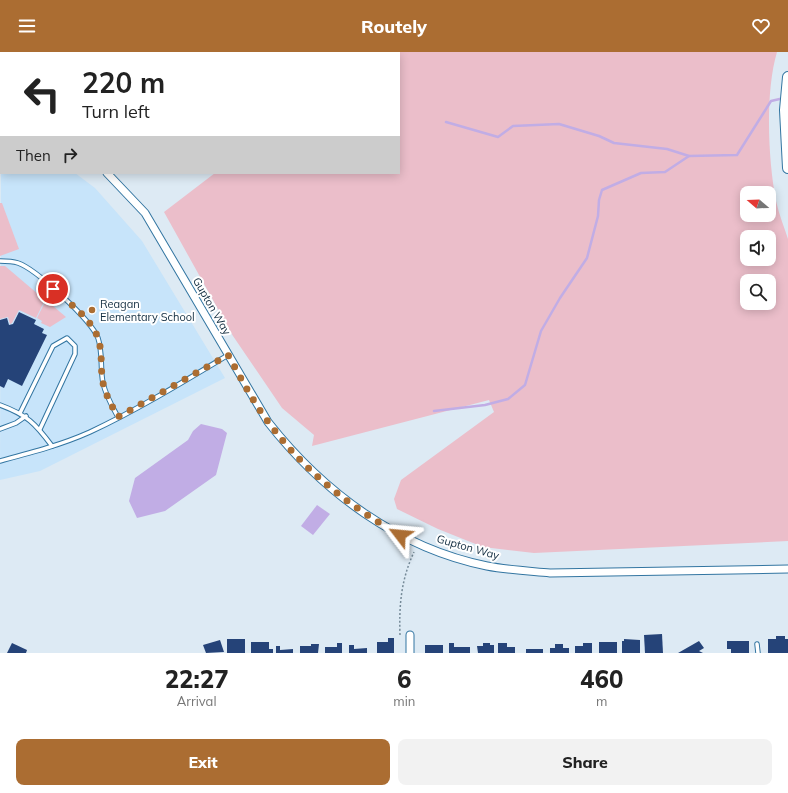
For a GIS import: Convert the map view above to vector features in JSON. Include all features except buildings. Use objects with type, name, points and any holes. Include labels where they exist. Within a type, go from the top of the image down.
[{"type":"main road","points":[[788,77],[785,123],[788,168]]},
{"type":"street","name":"Gupton Way","points":[[108,174],[145,213],[268,422],[286,446],[328,487],[372,519],[400,535],[430,548],[486,565],[550,573],[788,569]]},
{"type":"street","points":[[410,635],[410,653]]},
{"type":"lane","points":[[0,261],[10,261],[26,267],[74,307],[92,326],[98,338],[102,354],[103,383],[106,394],[118,417]]},
{"type":"lane","points":[[20,413],[52,346],[67,338],[75,346],[75,354],[40,429]]},
{"type":"lane","points":[[0,462],[52,446],[89,432],[228,355]]},
{"type":"lane","points":[[0,405],[26,416],[40,429],[52,446]]},
{"type":"lane","points":[[0,429],[16,423],[26,416]]},
{"type":"lane","points":[[757,644],[758,653]]},
{"type":"path","points":[[400,635],[399,609],[401,587],[414,552]]},
{"type":"shaded area","points":[[400,52],[777,52],[773,68],[769,106],[771,166],[773,186],[740,186],[740,222],[776,222],[776,201],[788,239],[788,541],[534,553],[483,547],[438,529],[397,509],[394,499],[401,480],[494,412],[489,400],[312,446],[314,435],[282,408],[233,336],[164,212],[214,174],[400,174]]},
{"type":"shaded area","name":"Reagan Elementary School","points":[[1,174],[76,174],[95,188],[142,241],[225,378],[40,471],[0,480]]},
{"type":"shaded area","points":[[0,203],[2,203],[19,249],[0,256]]},
{"type":"shaded area","points":[[0,266],[5,266],[45,300],[36,318],[19,310],[10,324],[8,317],[0,319]]},
{"type":"shaded area","points":[[46,300],[66,317],[50,327],[41,323],[42,321],[37,318]]},
{"type":"shaded area","points":[[201,424],[222,429],[227,433],[216,475],[165,511],[137,518],[129,501],[135,478],[188,440],[193,431]]},
{"type":"shaded area","points":[[317,505],[330,514],[313,535],[301,526]]},
{"type":"waterway","points":[[446,122],[498,137],[513,126],[559,124],[599,136],[614,143],[667,149],[689,156],[737,155],[771,101],[784,98]]},
{"type":"waterway","points":[[434,411],[485,405],[508,399],[525,385],[541,331],[560,298],[587,258],[598,216],[599,200],[602,190],[641,173],[665,172],[689,156]]},
{"type":"place","name":"Reagan Elementary School","points":[[92,310]]},
{"type":"route","points":[[53,289],[84,316],[92,326],[98,338],[102,354],[103,383],[106,394],[118,417],[174,387],[228,355],[268,422],[286,446],[304,465],[349,504],[400,535]]}]
